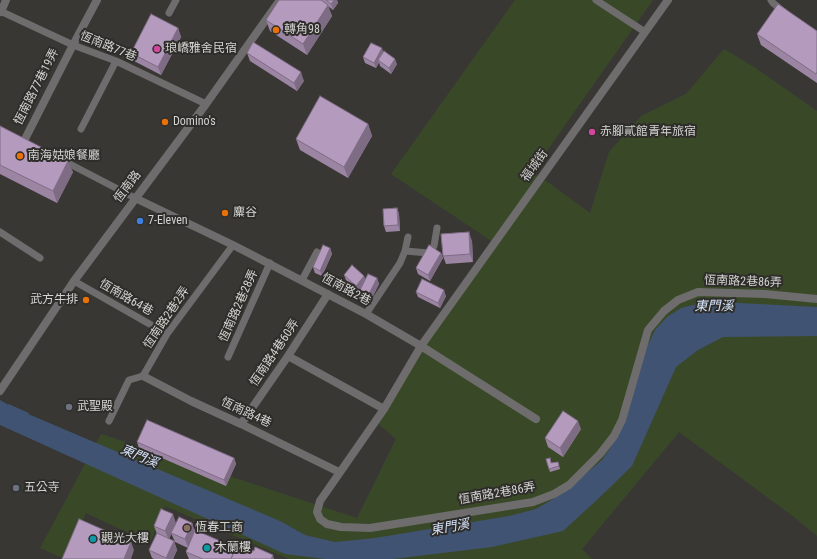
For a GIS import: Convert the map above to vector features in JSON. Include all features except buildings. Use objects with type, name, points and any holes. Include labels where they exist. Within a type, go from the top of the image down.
[{"type":"street","points":[[0,12],[6,0]]},
{"type":"street","name":"恆南路77巷19弄","points":[[24,141],[97,0]]},
{"type":"street","name":"恆南路","points":[[1,388],[74,281],[206,104],[279,0]]},
{"type":"street","name":"福城街","points":[[421,346],[668,0]]},
{"type":"street","name":"恆南路2巷","points":[[135,198],[270,263],[366,314],[421,346],[536,419]]},
{"type":"street","name":"恆南路2巷86弄","points":[[421,346],[384,409],[320,501],[317,512],[320,519],[327,524],[341,527],[370,528],[533,502],[554,494],[569,485],[600,454],[614,436],[622,420],[648,330],[664,311],[678,300],[698,292],[765,294],[817,299]]},
{"type":"street","name":"恆南路4巷60弄","points":[[241,424],[288,356],[328,294]]},
{"type":"street","points":[[288,356],[384,409]]},
{"type":"street","name":"恆南路4巷","points":[[143,376],[191,401],[339,472]]},
{"type":"lane","points":[[169,13],[176,0]]},
{"type":"lane","points":[[596,0],[645,32]]},
{"type":"lane","points":[[771,0],[773,4],[792,18]]},
{"type":"lane","name":"恆南路77巷","points":[[0,12],[73,45],[116,61],[206,104]]},
{"type":"lane","points":[[81,129],[116,61]]},
{"type":"lane","points":[[58,158],[135,198]]},
{"type":"lane","points":[[405,251],[429,253],[434,246],[437,228]]},
{"type":"lane","points":[[0,232],[40,258]]},
{"type":"lane","points":[[366,314],[400,262],[405,251],[408,237]]},
{"type":"lane","name":"恆南路2巷2弄","points":[[143,376],[167,334],[234,245]]},
{"type":"lane","points":[[302,280],[316,252]]},
{"type":"lane","name":"恆南路2巷28弄","points":[[228,357],[270,263]]},
{"type":"lane","name":"恆南路64巷","points":[[74,281],[167,334]]},
{"type":"lane","points":[[108,421],[129,380],[143,376]]},
{"type":"green space","points":[[515,0],[653,0],[532,172],[590,213],[609,152],[641,116],[686,94],[724,49],[754,67],[817,111],[817,536],[794,517],[679,432],[582,549],[592,559],[289,559],[165,506],[150,543],[86,513],[65,559],[40,548],[101,434],[357,518],[396,439],[375,421],[421,346],[496,244],[391,174]]},
{"type":"water","points":[[720,302],[817,307],[817,336],[723,337],[698,350],[676,367],[632,466],[599,498],[563,531],[492,547],[393,559],[325,559],[285,554],[0,425],[0,400],[14,408],[280,521],[305,535],[335,542],[375,538],[509,516],[536,509],[560,495],[602,460],[611,447],[647,347],[655,330],[667,317],[681,308]]},
{"type":"waterway","name":"東門溪","points":[[9,406],[27,414]]},
{"type":"place","name":"轉角98","points":[[276,30]]},
{"type":"place","name":"琅嶠雅舍民宿","points":[[157,49]]},
{"type":"place","name":"Domino's","points":[[165,122]]},
{"type":"place","name":"赤腳貳館青年旅宿","points":[[592,132]]},
{"type":"place","name":"南海姑娘餐廳","points":[[20,156]]},
{"type":"place","name":"麋谷","points":[[225,213]]},
{"type":"place","name":"7-Eleven","points":[[140,221]]},
{"type":"place","name":"武方牛排","points":[[86,300]]},
{"type":"place","name":"武聖殿","points":[[69,407]]},
{"type":"place","name":"五公寺","points":[[16,488]]},
{"type":"place","name":"恆春工商","points":[[187,528]]},
{"type":"place","name":"觀光大樓","points":[[93,539]]},
{"type":"place","name":"木蘭樓","points":[[207,548]]}]
